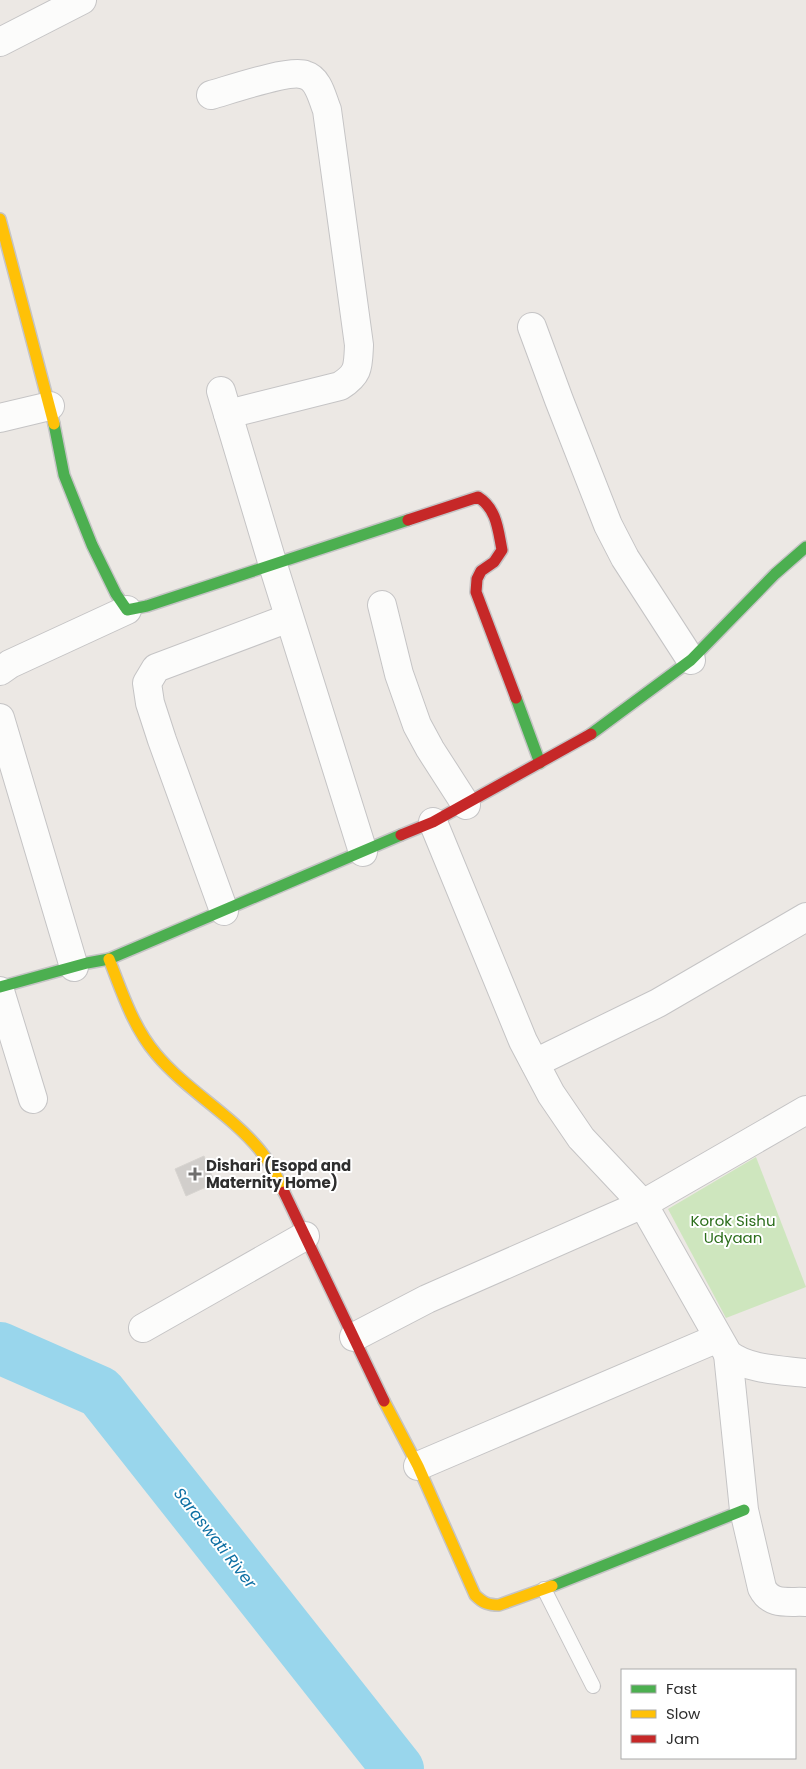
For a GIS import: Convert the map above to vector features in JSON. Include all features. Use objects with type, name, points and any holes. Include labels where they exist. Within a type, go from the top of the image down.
[{"type":"street","points":[[0,42],[82,0]]},
{"type":"street","points":[[210,95],[286,74],[305,74],[317,85],[327,110],[358,345],[358,366],[352,379],[340,386],[225,402],[289,618],[363,852]]},
{"type":"street","points":[[0,219],[50,406],[64,475],[92,545],[116,594],[127,610]]},
{"type":"street","points":[[532,327],[608,525],[625,558],[691,660]]},
{"type":"street","points":[[0,418],[50,406]]},
{"type":"street","points":[[0,672],[10,664],[127,610],[147,606],[478,497],[487,501],[494,512],[502,550],[494,562],[481,571],[477,579],[476,592],[540,763]]},
{"type":"street","points":[[0,987],[110,959],[433,822],[588,737],[691,660],[775,574],[806,548]]},
{"type":"street","points":[[382,605],[400,674],[417,725],[430,749],[466,804]]},
{"type":"street","points":[[224,911],[162,740],[150,703],[147,683],[156,668],[289,618]]},
{"type":"street","points":[[0,718],[74,967]]},
{"type":"street","points":[[433,822],[524,1041],[551,1094],[581,1138],[644,1204],[723,1346],[735,1360],[751,1365],[806,1373]]},
{"type":"street","points":[[535,1063],[658,1003],[806,917]]},
{"type":"street","points":[[110,959],[140,1030],[155,1054],[176,1076],[232,1122],[258,1148],[274,1172],[399,1432],[418,1466],[475,1595],[482,1602],[490,1605],[499,1605],[744,1510]]},
{"type":"street","points":[[0,991],[33,1099]]},
{"type":"street","points":[[354,1338],[427,1299],[644,1204],[806,1110]]},
{"type":"street","points":[[143,1328],[305,1236]]},
{"type":"street","points":[[418,1466],[723,1346]]},
{"type":"street","points":[[723,1346],[744,1510],[762,1588],[765,1595],[776,1601],[806,1602]]},
{"type":"lane","points":[[544,1589],[593,1686]]},
{"type":"green space","name":"Korok Sishu Udyaan","points":[[756,1157],[806,1287],[726,1318],[668,1209]]},
{"type":"building","points":[[204,1156],[215,1183],[186,1196],[175,1169]]},
{"type":"waterway","name":"Saraswati River","points":[[0,1348],[100,1392],[398,1769]]},
{"type":"traffic: fast","points":[[54,424],[64,475],[92,545],[116,594],[127,610],[147,606],[408,520]]},
{"type":"traffic: fast","points":[[591,734],[691,660],[775,574],[806,547]]},
{"type":"traffic: fast","points":[[516,698],[540,763]]},
{"type":"traffic: fast","points":[[0,987],[87,963],[109,959],[401,835]]},
{"type":"traffic: fast","points":[[552,1586],[744,1510]]},
{"type":"traffic: slow","points":[[0,219],[54,424]]},
{"type":"traffic: slow","points":[[109,959],[129,1009],[148,1044],[168,1067],[234,1124],[259,1149],[267,1159],[284,1192]]},
{"type":"traffic: slow","points":[[384,1401],[418,1466],[475,1595],[486,1603],[499,1605],[552,1586]]},
{"type":"traffic: jam","points":[[408,520],[478,497],[493,514],[502,550],[494,562],[481,571],[477,579],[476,592],[516,698]]},
{"type":"traffic: jam","points":[[401,835],[433,822],[591,734]]},
{"type":"traffic: jam","points":[[284,1192],[384,1401]]},
{"type":"place","name":"Dishari (Esopd and Maternity Home)","points":[[195,1174]]}]
